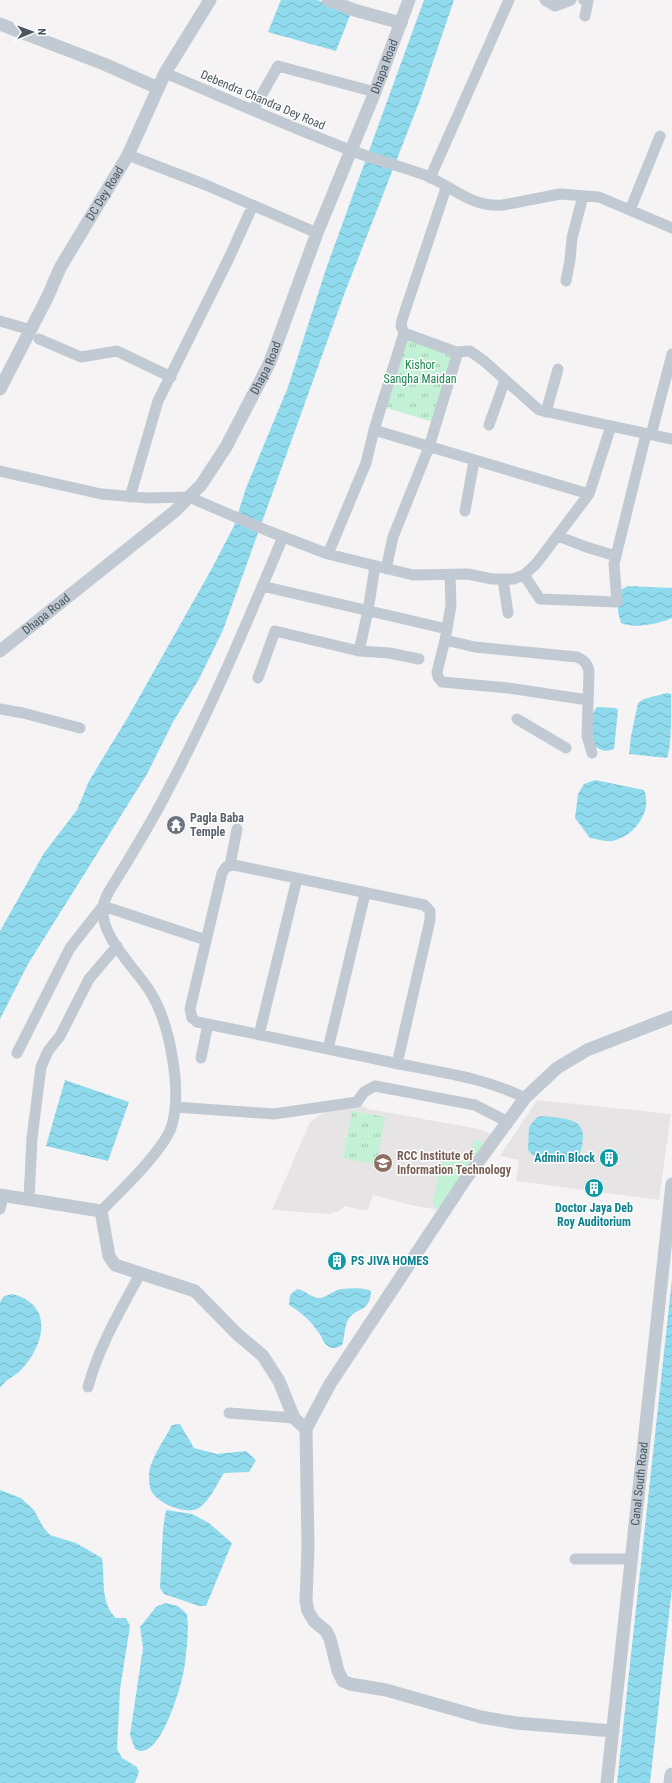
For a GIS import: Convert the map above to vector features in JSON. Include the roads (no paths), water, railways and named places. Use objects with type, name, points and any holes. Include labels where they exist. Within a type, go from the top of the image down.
[{"type":"main road","points":[[671,1783],[672,1775]]},
{"type":"street","name":"DC Dey Road","points":[[0,389],[35,334],[60,268],[128,155],[165,73],[210,0]]},
{"type":"street","points":[[328,0],[354,10],[401,22]]},
{"type":"street","name":"Dhapa Road","points":[[0,651],[174,512],[201,485],[226,447],[270,362],[317,233],[375,92],[409,0]]},
{"type":"street","points":[[427,177],[509,0]]},
{"type":"street","points":[[545,0],[555,6],[571,0]]},
{"type":"street","points":[[584,0],[588,1],[585,16]]},
{"type":"street","points":[[0,24],[104,64],[158,88]]},
{"type":"street","points":[[253,110],[278,66],[375,92]]},
{"type":"street","name":"Debendra Chandra Dey Road","points":[[165,73],[351,151],[427,177],[446,188],[479,202],[495,205],[560,194],[599,198],[672,228]]},
{"type":"street","points":[[630,210],[660,136]]},
{"type":"street","points":[[128,155],[206,185],[317,233]]},
{"type":"street","points":[[446,188],[402,320],[401,326],[404,332],[458,352],[470,351],[539,410],[672,439]]},
{"type":"street","points":[[566,281],[572,238],[583,196]]},
{"type":"street","points":[[130,497],[158,401],[253,205]]},
{"type":"street","points":[[0,321],[35,334],[81,357],[118,351],[171,376]]},
{"type":"street","points":[[328,554],[366,463],[374,430],[404,332]]},
{"type":"street","points":[[359,650],[380,567],[429,447],[458,352]]},
{"type":"street","points":[[524,575],[540,599],[617,602],[614,564],[648,434],[672,354]]},
{"type":"street","points":[[546,412],[558,368]]},
{"type":"street","points":[[489,425],[505,380]]},
{"type":"street","points":[[0,472],[101,494],[148,498],[189,497],[268,531],[328,554],[413,575],[468,574],[503,580],[514,580],[524,575],[536,564],[589,494],[612,426]]},
{"type":"street","points":[[374,430],[589,494]]},
{"type":"street","points":[[465,511],[474,461]]},
{"type":"street","points":[[558,536],[586,547],[616,556]]},
{"type":"street","points":[[17,1053],[70,948],[103,906],[108,893],[169,789],[230,662],[283,537]]},
{"type":"street","points":[[450,575],[451,605],[445,640],[437,672],[438,677],[442,682],[508,688],[588,700]]},
{"type":"street","points":[[503,580],[508,613]]},
{"type":"street","points":[[262,586],[447,629]]},
{"type":"street","points":[[258,678],[275,631],[359,650],[389,653],[419,659]]},
{"type":"street","points":[[445,640],[475,647],[577,656],[583,659],[588,664],[589,671],[587,736],[592,753]]},
{"type":"street","points":[[0,709],[23,713],[80,728]]},
{"type":"street","points":[[517,719],[566,748]]},
{"type":"street","points":[[237,829],[230,865],[226,867],[222,873],[206,940],[190,1009],[192,1018],[197,1022],[478,1080],[498,1086],[525,1098]]},
{"type":"street","points":[[230,865],[424,905],[430,911],[430,920],[397,1064]]},
{"type":"street","points":[[259,1035],[296,879]]},
{"type":"street","points":[[328,1049],[365,894]]},
{"type":"street","points":[[103,906],[206,940]]},
{"type":"street","points":[[102,1211],[160,1147],[170,1128],[175,1107],[174,1061],[159,1011],[152,994],[108,934],[103,920],[103,906]]},
{"type":"street","points":[[29,1199],[32,1138],[41,1066],[44,1058],[60,1036],[89,979],[117,946]]},
{"type":"street","points":[[613,1731],[516,1723],[481,1717],[386,1690],[350,1684],[343,1681],[338,1672],[330,1639],[326,1631],[314,1621],[308,1611],[306,1601],[308,1548],[306,1429],[338,1371],[465,1180],[525,1098],[557,1068],[581,1053],[617,1037],[672,1017]]},
{"type":"street","points":[[202,1058],[208,1024]]},
{"type":"street","points":[[175,1107],[255,1114],[288,1113],[357,1102],[364,1092],[375,1086],[475,1105],[508,1122]]},
{"type":"street","name":"Canal South Road","points":[[607,1783],[672,1184]]},
{"type":"street","points":[[0,1209],[2,1195],[102,1211]]},
{"type":"street","points":[[102,1211],[109,1256],[115,1264],[140,1274],[195,1291],[237,1334],[263,1356],[279,1381],[294,1418],[306,1429]]},
{"type":"street","points":[[88,1387],[93,1367],[103,1344],[140,1274]]},
{"type":"street","points":[[229,1413],[294,1418]]},
{"type":"street","points":[[575,1559],[631,1559]]},
{"type":"water","points":[[281,0],[317,0],[351,13],[336,51],[268,32]]},
{"type":"water","points":[[424,0],[454,0],[420,100],[345,292],[223,630],[199,679],[173,722],[147,774],[28,964],[0,1019],[0,931],[44,853],[77,810],[89,781],[128,717],[211,570],[234,526],[246,488],[288,387],[327,266]]},
{"type":"water","points":[[628,586],[672,588],[672,618],[640,626],[621,623],[618,612],[619,591]]},
{"type":"water","points":[[667,693],[671,694],[671,709],[669,752],[667,758],[629,754],[638,703],[644,699]]},
{"type":"water","points":[[597,707],[616,708],[618,710],[614,749],[603,750],[594,745],[592,715]]},
{"type":"water","points":[[595,780],[644,790],[646,806],[644,814],[634,829],[620,839],[604,841],[590,838],[575,818],[578,794],[584,784]]},
{"type":"water","points":[[65,1080],[129,1102],[108,1161],[46,1146]]},
{"type":"water","points":[[544,1116],[564,1119],[578,1124],[583,1135],[579,1157],[567,1162],[552,1162],[545,1161],[533,1155],[528,1150],[529,1127],[537,1117]]},
{"type":"water","points":[[672,1279],[672,1588],[650,1783],[617,1783]]},
{"type":"water","points":[[359,1288],[371,1291],[370,1298],[365,1307],[351,1316],[348,1320],[342,1345],[337,1348],[333,1348],[325,1343],[306,1317],[289,1305],[290,1295],[297,1289],[317,1298],[326,1296],[340,1289]]},
{"type":"water","points":[[13,1294],[26,1300],[35,1307],[40,1317],[40,1338],[29,1360],[21,1370],[0,1388],[0,1302],[4,1296]]},
{"type":"water","points":[[180,1424],[194,1448],[217,1454],[246,1451],[256,1460],[249,1472],[224,1473],[207,1500],[199,1508],[194,1510],[180,1509],[165,1504],[154,1495],[150,1486],[149,1472],[156,1454],[172,1425]]},
{"type":"water","points":[[0,1490],[21,1498],[34,1510],[43,1527],[50,1535],[76,1543],[102,1558],[104,1590],[107,1605],[116,1618],[126,1618],[130,1626],[120,1689],[117,1749],[122,1758],[137,1767],[139,1772],[135,1783],[0,1783]]},
{"type":"water","points":[[166,1510],[192,1514],[209,1523],[232,1543],[206,1606],[199,1606],[164,1594],[160,1588],[163,1529]]},
{"type":"water","points":[[165,1603],[178,1606],[187,1614],[188,1638],[184,1672],[172,1711],[160,1736],[153,1745],[146,1750],[140,1751],[135,1749],[130,1735],[143,1648],[140,1627],[156,1607]]},
{"type":"place","name":"Pagla Baba Temple","points":[[176,825]]},
{"type":"place","name":"Admin Block","points":[[609,1158]]},
{"type":"place","name":"RCC Institute of Information Technology","points":[[383,1163]]},
{"type":"place","name":"Doctor Jaya Deb Roy Auditorium","points":[[594,1188]]},
{"type":"place","name":"PS JIVA HOMES","points":[[337,1261]]},
{"type":"park label","name":"Kishor Sangha Maidan","points":[[420,372]]}]
